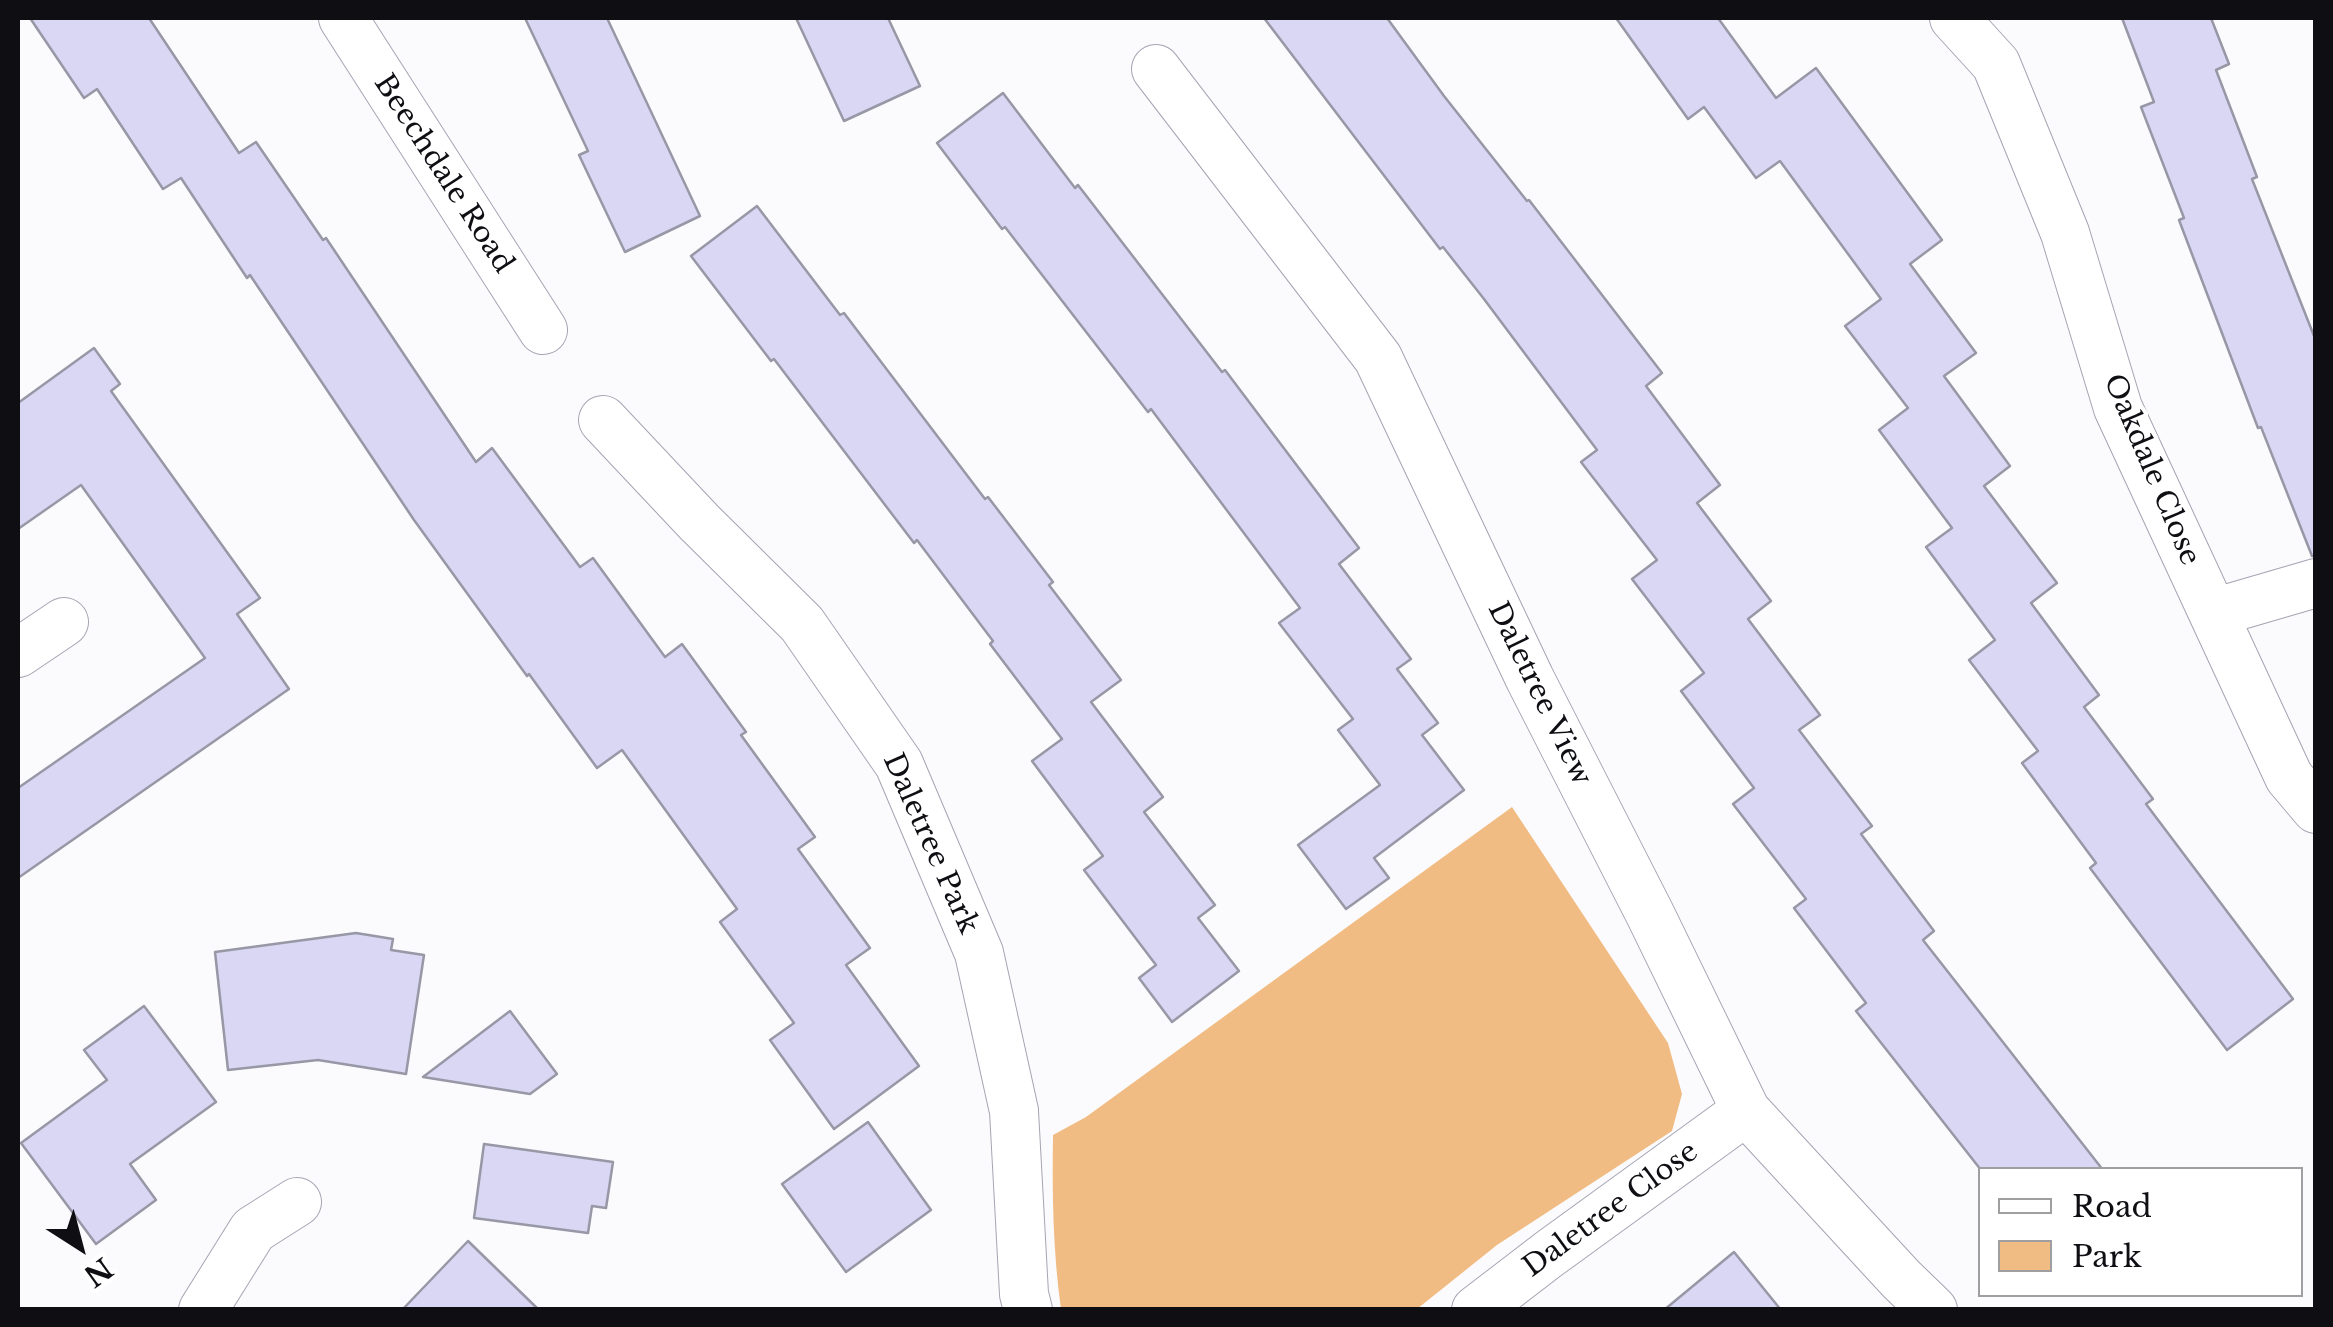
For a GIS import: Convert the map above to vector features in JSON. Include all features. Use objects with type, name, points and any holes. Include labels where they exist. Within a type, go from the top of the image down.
[{"type":"street","name":"Beechdale Road","points":[[343,18],[543,330]]},
{"type":"street","name":"Oakdale Close","points":[[1954,18],[1996,64],[2065,233],[2118,408],[2288,777],[2316,809]]},
{"type":"street","name":"Daletree View","points":[[1156,68],[1378,358],[1530,679],[1746,1111],[1932,1310]]},
{"type":"street","name":"Daletree Park","points":[[603,420],[802,624],[899,764],[979,952],[1014,1110],[1028,1310]]},
{"type":"street","points":[[2213,613],[2316,583]]},
{"type":"street","points":[[18,653],[64,622]]},
{"type":"street","name":"Daletree Close","points":[[1476,1310],[1746,1111]]},
{"type":"street","points":[[203,1310],[253,1230],[297,1202]]},
{"type":"green space","points":[[1512,807],[1668,1043],[1682,1094],[1672,1131],[1497,1245],[1417,1309],[1061,1309],[1056,1266],[1053,1135],[1086,1117]]},
{"type":"building","points":[[30,18],[149,18],[239,153],[256,142],[323,240],[326,238],[476,462],[492,448],[580,567],[593,558],[665,657],[682,644],[746,732],[741,735],[815,837],[798,849],[870,948],[846,965],[919,1066],[834,1129],[770,1040],[794,1023],[720,922],[737,909],[622,750],[597,768],[414,520],[181,178],[163,189],[97,89],[84,98]]},
{"type":"building","points":[[525,18],[607,18],[700,216],[625,252],[579,155],[588,151]]},
{"type":"building","points":[[796,18],[888,18],[920,86],[844,121]]},
{"type":"building","points":[[1264,18],[1387,18],[1662,373],[1646,386],[1720,485],[1697,503],[1771,601],[1748,619],[1820,715],[1799,730],[1872,826],[1861,834],[1934,931],[1923,940],[2101,1167],[1979,1167],[1856,1011],[1866,1003],[1794,908],[1806,899],[1733,804],[1754,788],[1681,691],[1704,673],[1632,579],[1657,560],[1581,462],[1597,450],[1484,299],[1443,247],[1440,249]]},
{"type":"building","points":[[1616,18],[1718,18],[1776,98],[1816,68],[1942,240],[1910,264],[1976,353],[1944,376],[2010,466],[1984,486],[2057,583],[2031,603],[2099,695],[2084,707],[2153,799],[2146,804],[2293,999],[2227,1050],[2090,868],[2096,863],[2022,763],[2038,751],[1969,660],[1995,640],[1926,547],[1952,528],[1879,430],[1908,408],[1845,326],[1881,299],[1780,161],[1756,178],[1704,107],[1688,119]]},
{"type":"building","points":[[2122,18],[2211,18],[2229,64],[2216,70],[2257,177],[2252,179],[2316,341],[2316,556],[2312,556],[2261,427],[2258,428],[2179,220],[2184,218],[2141,107],[2154,102]]},
{"type":"building","points":[[1003,93],[1222,372],[1225,370],[1359,548],[1339,564],[1411,659],[1397,669],[1438,723],[1422,735],[1464,790],[1374,858],[1389,878],[1346,909],[1298,845],[1380,785],[1338,730],[1353,719],[1279,623],[1300,608],[1151,409],[1148,412],[937,143]]},
{"type":"building","points":[[757,206],[985,499],[988,497],[1121,680],[1091,702],[1163,797],[1144,812],[1215,905],[1198,918],[1239,971],[1172,1022],[1139,978],[1156,965],[1084,870],[1103,856],[1032,761],[1062,739],[917,540],[914,543],[691,256]]},
{"type":"building","points":[[94,348],[120,384],[111,391],[260,598],[237,614],[289,689],[18,878],[18,788],[205,658],[81,485],[18,529],[18,403]]},
{"type":"building","points":[[356,933],[393,939],[391,950],[424,955],[406,1074],[318,1060],[228,1070],[215,952]]},
{"type":"building","points":[[144,1006],[216,1102],[130,1164],[156,1200],[96,1244],[21,1143],[107,1080],[84,1050]]},
{"type":"building","points":[[510,1011],[557,1074],[530,1094],[423,1077]]},
{"type":"building","points":[[868,1122],[931,1210],[846,1272],[782,1184]]},
{"type":"building","points":[[484,1144],[613,1162],[606,1208],[592,1206],[588,1233],[474,1218]]},
{"type":"building","points":[[468,1241],[539,1310],[402,1310]]},
{"type":"building","points":[[1734,1252],[1781,1310],[1664,1310]]}]
